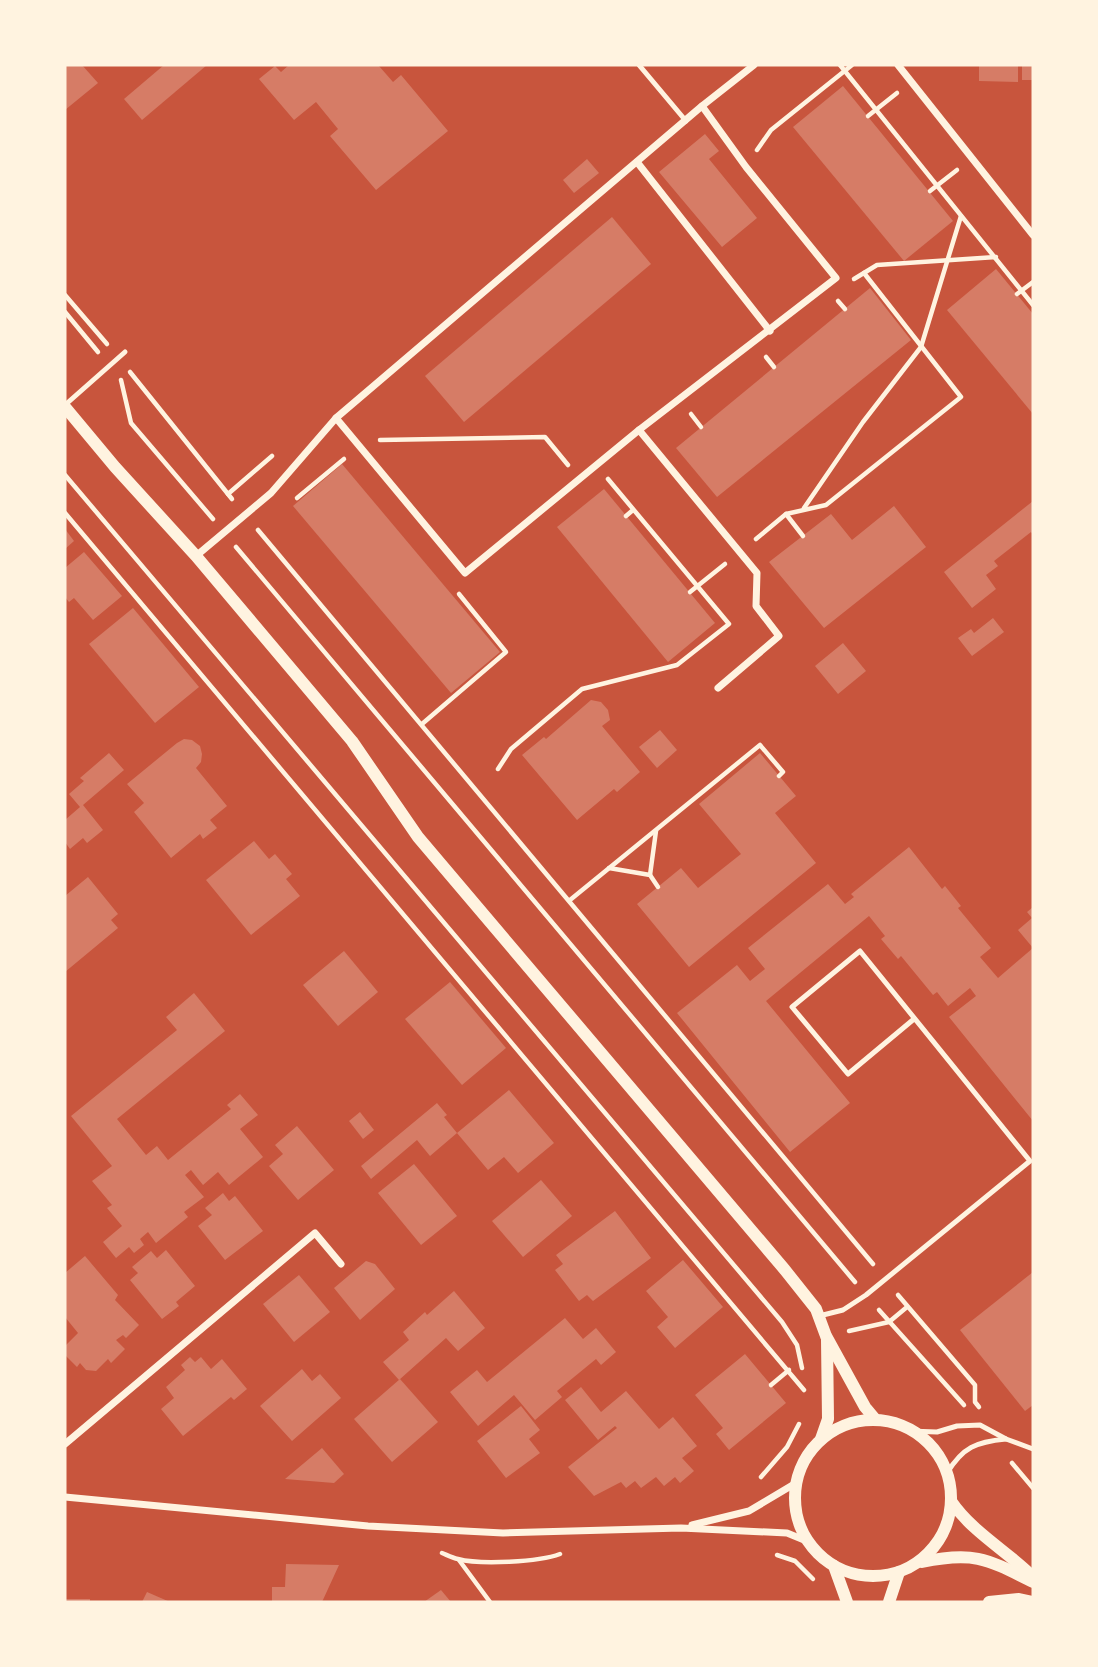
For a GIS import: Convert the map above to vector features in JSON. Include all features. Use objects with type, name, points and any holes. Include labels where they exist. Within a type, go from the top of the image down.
[{"type":"street","points":[[196,555],[271,493],[336,418],[702,106],[754,65]]},
{"type":"street","points":[[898,65],[1033,235]]},
{"type":"street","points":[[336,418],[465,573],[639,430],[836,278],[746,167],[702,106]]},
{"type":"street","points":[[637,162],[770,331]]},
{"type":"street","points":[[65,406],[115,467],[196,555],[352,741],[418,837],[785,1270],[819,1316],[865,1407],[875,1419]]},
{"type":"street","points":[[639,430],[757,573],[756,607],[779,636],[718,688]]},
{"type":"street","points":[[65,1444],[315,1233],[341,1264]]},
{"type":"street","points":[[820,1441],[828,1419],[827,1336]]},
{"type":"street","points":[[809,1542],[799,1517],[796,1483],[800,1469],[809,1453],[834,1430],[852,1422],[875,1419],[895,1424],[929,1445],[947,1473],[951,1501],[944,1534],[922,1562]]},
{"type":"street","points":[[681,1528],[749,1511],[796,1483]]},
{"type":"street","points":[[65,1497],[368,1526],[503,1533],[681,1528],[787,1533],[809,1542],[834,1566],[847,1602]]},
{"type":"street","points":[[951,1501],[962,1517],[1013,1558],[1033,1580]]},
{"type":"street","points":[[834,1566],[865,1575],[899,1572],[922,1562],[951,1556],[978,1558],[1033,1580]]},
{"type":"street","points":[[889,1602],[899,1572]]},
{"type":"street","points":[[989,1602],[1019,1599],[1033,1602]]},
{"type":"lane","points":[[639,65],[686,121]]},
{"type":"lane","points":[[65,406],[125,352]]},
{"type":"lane","points":[[819,1316],[843,1310],[866,1295],[1030,1161],[860,951],[792,1007],[848,1074],[914,1019]]},
{"type":"lane","points":[[909,1431],[937,1432],[957,1426],[980,1425],[1033,1449]]},
{"type":"lane","points":[[947,1473],[966,1448],[1006,1439]]},
{"type":"path","points":[[840,65],[1019,292],[1033,305]]},
{"type":"path","points":[[746,167],[771,130],[852,65]]},
{"type":"path","points":[[868,116],[911,82]]},
{"type":"path","points":[[930,191],[972,159]]},
{"type":"path","points":[[804,509],[863,422],[921,347],[961,216]]},
{"type":"path","points":[[690,592],[786,514],[826,505],[961,397],[864,273]]},
{"type":"path","points":[[1019,292],[1033,282]]},
{"type":"path","points":[[65,295],[245,515],[975,1385],[975,1402],[1006,1439]]},
{"type":"path","points":[[65,312],[121,380],[131,423],[866,1295],[980,1425]]},
{"type":"path","points":[[689,411],[701,427]]},
{"type":"path","points":[[355,440],[545,437],[579,480]]},
{"type":"path","points":[[65,475],[782,1322],[797,1345]]},
{"type":"path","points":[[498,769],[511,749],[582,689],[677,665],[729,624],[606,476]]},
{"type":"path","points":[[626,516],[633,510]]},
{"type":"path","points":[[65,513],[806,1393]]},
{"type":"path","points":[[786,514],[803,536]]},
{"type":"path","points":[[422,724],[506,652],[480,624],[459,594]]},
{"type":"path","points":[[570,900],[760,745],[783,772],[779,776]]},
{"type":"path","points":[[656,831],[650,875],[658,887]]},
{"type":"path","points":[[609,868],[650,875]]},
{"type":"path","points":[[889,1322],[907,1306]]},
{"type":"path","points":[[771,1385],[789,1370]]},
{"type":"path","points":[[993,1440],[1033,1488]]},
{"type":"path","points":[[459,1560],[490,1602]]},
{"type":"building","points":[[65,65],[82,65],[98,83],[65,110]]},
{"type":"building","points":[[164,65],[207,65],[142,120],[124,99]]},
{"type":"building","points":[[289,65],[381,65],[379,66],[393,82],[401,75],[448,131],[376,190],[330,136],[338,129],[316,102],[294,120],[259,79],[275,66],[281,72]]},
{"type":"building","points":[[979,65],[1018,65],[1018,82],[979,81]]},
{"type":"building","points":[[1022,65],[1033,65],[1033,80],[1022,80]]},
{"type":"building","points":[[843,86],[953,221],[904,261],[793,127]]},
{"type":"building","points":[[705,134],[719,151],[709,159],[757,218],[722,247],[659,172]]},
{"type":"building","points":[[587,159],[599,173],[574,193],[563,180]]},
{"type":"building","points":[[612,217],[651,264],[464,422],[425,376]]},
{"type":"building","points":[[996,269],[1033,314],[1033,414],[947,310]]},
{"type":"building","points":[[870,288],[911,340],[717,497],[676,448]]},
{"type":"building","points":[[342,464],[500,652],[451,693],[293,506]]},
{"type":"building","points":[[604,489],[715,623],[668,662],[557,527]]},
{"type":"building","points":[[1033,501],[1033,535],[1031,532],[994,561],[998,566],[986,575],[996,589],[972,608],[944,572]]},
{"type":"building","points":[[894,506],[926,547],[824,628],[769,562],[831,514],[852,540]]},
{"type":"building","points":[[65,529],[74,541],[65,549]]},
{"type":"building","points":[[84,552],[122,596],[93,620],[74,598],[69,602],[65,597],[65,568]]},
{"type":"building","points":[[133,608],[199,687],[155,723],[89,644]]},
{"type":"building","points":[[993,618],[1004,632],[972,656],[958,638],[971,629],[974,633]]},
{"type":"building","points":[[843,643],[866,671],[838,694],[815,666]]},
{"type":"building","points":[[591,700],[601,702],[608,710],[610,720],[602,726],[640,772],[617,792],[614,789],[577,820],[522,755],[544,737],[546,739]]},
{"type":"building","points":[[660,730],[677,750],[657,768],[639,747]]},
{"type":"building","points":[[184,739],[192,740],[200,746],[201,762],[196,768],[227,806],[210,820],[217,828],[203,839],[200,834],[171,858],[134,812],[144,803],[127,784]]},
{"type":"building","points":[[109,753],[124,770],[83,805],[103,830],[87,843],[83,838],[70,849],[65,842],[65,820],[80,807],[69,794],[84,781],[80,778]]},
{"type":"building","points":[[760,753],[796,796],[775,813],[816,863],[689,967],[637,904],[681,868],[698,888],[741,854],[699,804]]},
{"type":"building","points":[[254,841],[269,859],[275,854],[292,874],[286,879],[300,896],[251,935],[206,880]]},
{"type":"building","points":[[909,847],[942,889],[945,886],[961,906],[958,908],[991,948],[980,957],[998,978],[1033,948],[1033,1121],[949,1017],[976,996],[970,988],[948,1006],[937,992],[933,995],[901,956],[898,959],[881,939],[885,936],[869,916],[766,1001],[850,1103],[790,1152],[677,1013],[737,965],[750,981],[765,969],[748,948],[828,884],[845,904],[854,897],[851,894]]},
{"type":"building","points":[[88,877],[118,914],[111,920],[118,928],[65,972],[65,896]]},
{"type":"building","points":[[1033,907],[1033,948],[1018,930],[1032,918],[1027,912]]},
{"type":"building","points":[[344,951],[378,992],[338,1026],[303,985]]},
{"type":"building","points":[[450,982],[506,1048],[462,1085],[405,1019]]},
{"type":"building","points":[[194,993],[225,1031],[117,1119],[146,1155],[157,1146],[168,1160],[231,1109],[227,1105],[240,1094],[258,1115],[240,1129],[263,1157],[229,1185],[218,1172],[203,1185],[191,1170],[185,1175],[204,1197],[184,1212],[188,1217],[156,1243],[148,1232],[140,1239],[144,1245],[134,1253],[129,1247],[116,1258],[103,1242],[122,1226],[107,1208],[112,1205],[92,1181],[112,1166],[71,1116],[177,1030],[166,1017]]},
{"type":"building","points":[[509,1090],[554,1143],[518,1173],[504,1157],[488,1170],[457,1133]]},
{"type":"building","points":[[437,1103],[457,1133],[430,1156],[417,1140],[371,1179],[361,1166]]},
{"type":"building","points":[[360,1112],[374,1130],[363,1139],[349,1121]]},
{"type":"building","points":[[297,1126],[334,1170],[298,1200],[269,1166],[283,1154],[275,1145]]},
{"type":"building","points":[[414,1164],[457,1216],[421,1245],[378,1193]]},
{"type":"building","points":[[541,1180],[572,1216],[523,1257],[492,1221]]},
{"type":"building","points":[[223,1193],[229,1201],[235,1196],[263,1231],[225,1260],[198,1226],[212,1215],[205,1208]]},
{"type":"building","points":[[615,1211],[651,1258],[593,1301],[587,1295],[579,1301],[555,1270],[563,1264],[556,1255]]},
{"type":"building","points":[[166,1250],[195,1286],[176,1302],[179,1306],[162,1319],[130,1280],[138,1273],[132,1267],[151,1251],[157,1258]]},
{"type":"building","points":[[85,1256],[118,1295],[115,1300],[139,1325],[126,1338],[123,1335],[116,1340],[125,1349],[111,1363],[108,1359],[96,1371],[86,1370],[80,1363],[77,1367],[65,1355],[65,1346],[78,1333],[65,1317],[65,1273]]},
{"type":"building","points":[[683,1260],[723,1307],[675,1348],[657,1327],[668,1317],[646,1291]]},
{"type":"building","points":[[366,1261],[375,1264],[395,1289],[360,1320],[334,1288]]},
{"type":"building","points":[[1033,1272],[1033,1405],[1025,1411],[960,1330]]},
{"type":"building","points":[[299,1275],[330,1312],[294,1342],[263,1304]]},
{"type":"building","points":[[454,1291],[485,1328],[458,1351],[446,1338],[399,1380],[383,1362],[409,1340],[403,1332]]},
{"type":"building","points":[[565,1318],[583,1339],[596,1328],[616,1352],[601,1365],[596,1359],[557,1391],[562,1397],[535,1420],[514,1395],[478,1426],[450,1392],[477,1370],[487,1382]]},
{"type":"building","points":[[745,1354],[786,1403],[729,1450],[716,1434],[723,1428],[695,1395]]},
{"type":"building","points":[[190,1357],[195,1362],[201,1357],[211,1369],[222,1359],[247,1389],[234,1400],[231,1397],[183,1436],[161,1409],[174,1398],[166,1387],[185,1370],[181,1365]]},
{"type":"building","points":[[302,1369],[312,1381],[320,1374],[341,1398],[292,1441],[260,1406]]},
{"type":"building","points":[[400,1379],[438,1422],[392,1462],[354,1419]]},
{"type":"building","points":[[581,1387],[601,1412],[626,1391],[659,1429],[673,1417],[697,1446],[682,1458],[694,1471],[680,1483],[675,1477],[664,1486],[656,1477],[641,1488],[635,1481],[626,1488],[621,1482],[594,1496],[568,1467],[617,1428],[615,1426],[598,1440],[565,1400]]},
{"type":"building","points":[[521,1406],[540,1430],[529,1439],[540,1453],[506,1478],[477,1441]]},
{"type":"building","points":[[322,1448],[344,1474],[334,1483],[285,1479]]},
{"type":"building","points":[[286,1564],[339,1565],[322,1602],[272,1602],[272,1587],[285,1587]]},
{"type":"building","points":[[441,1590],[451,1602],[424,1602]]},
{"type":"building","points":[[147,1592],[170,1602],[142,1602]]},
{"type":"building","points":[[65,1599],[90,1599],[90,1602],[65,1602]]}]
